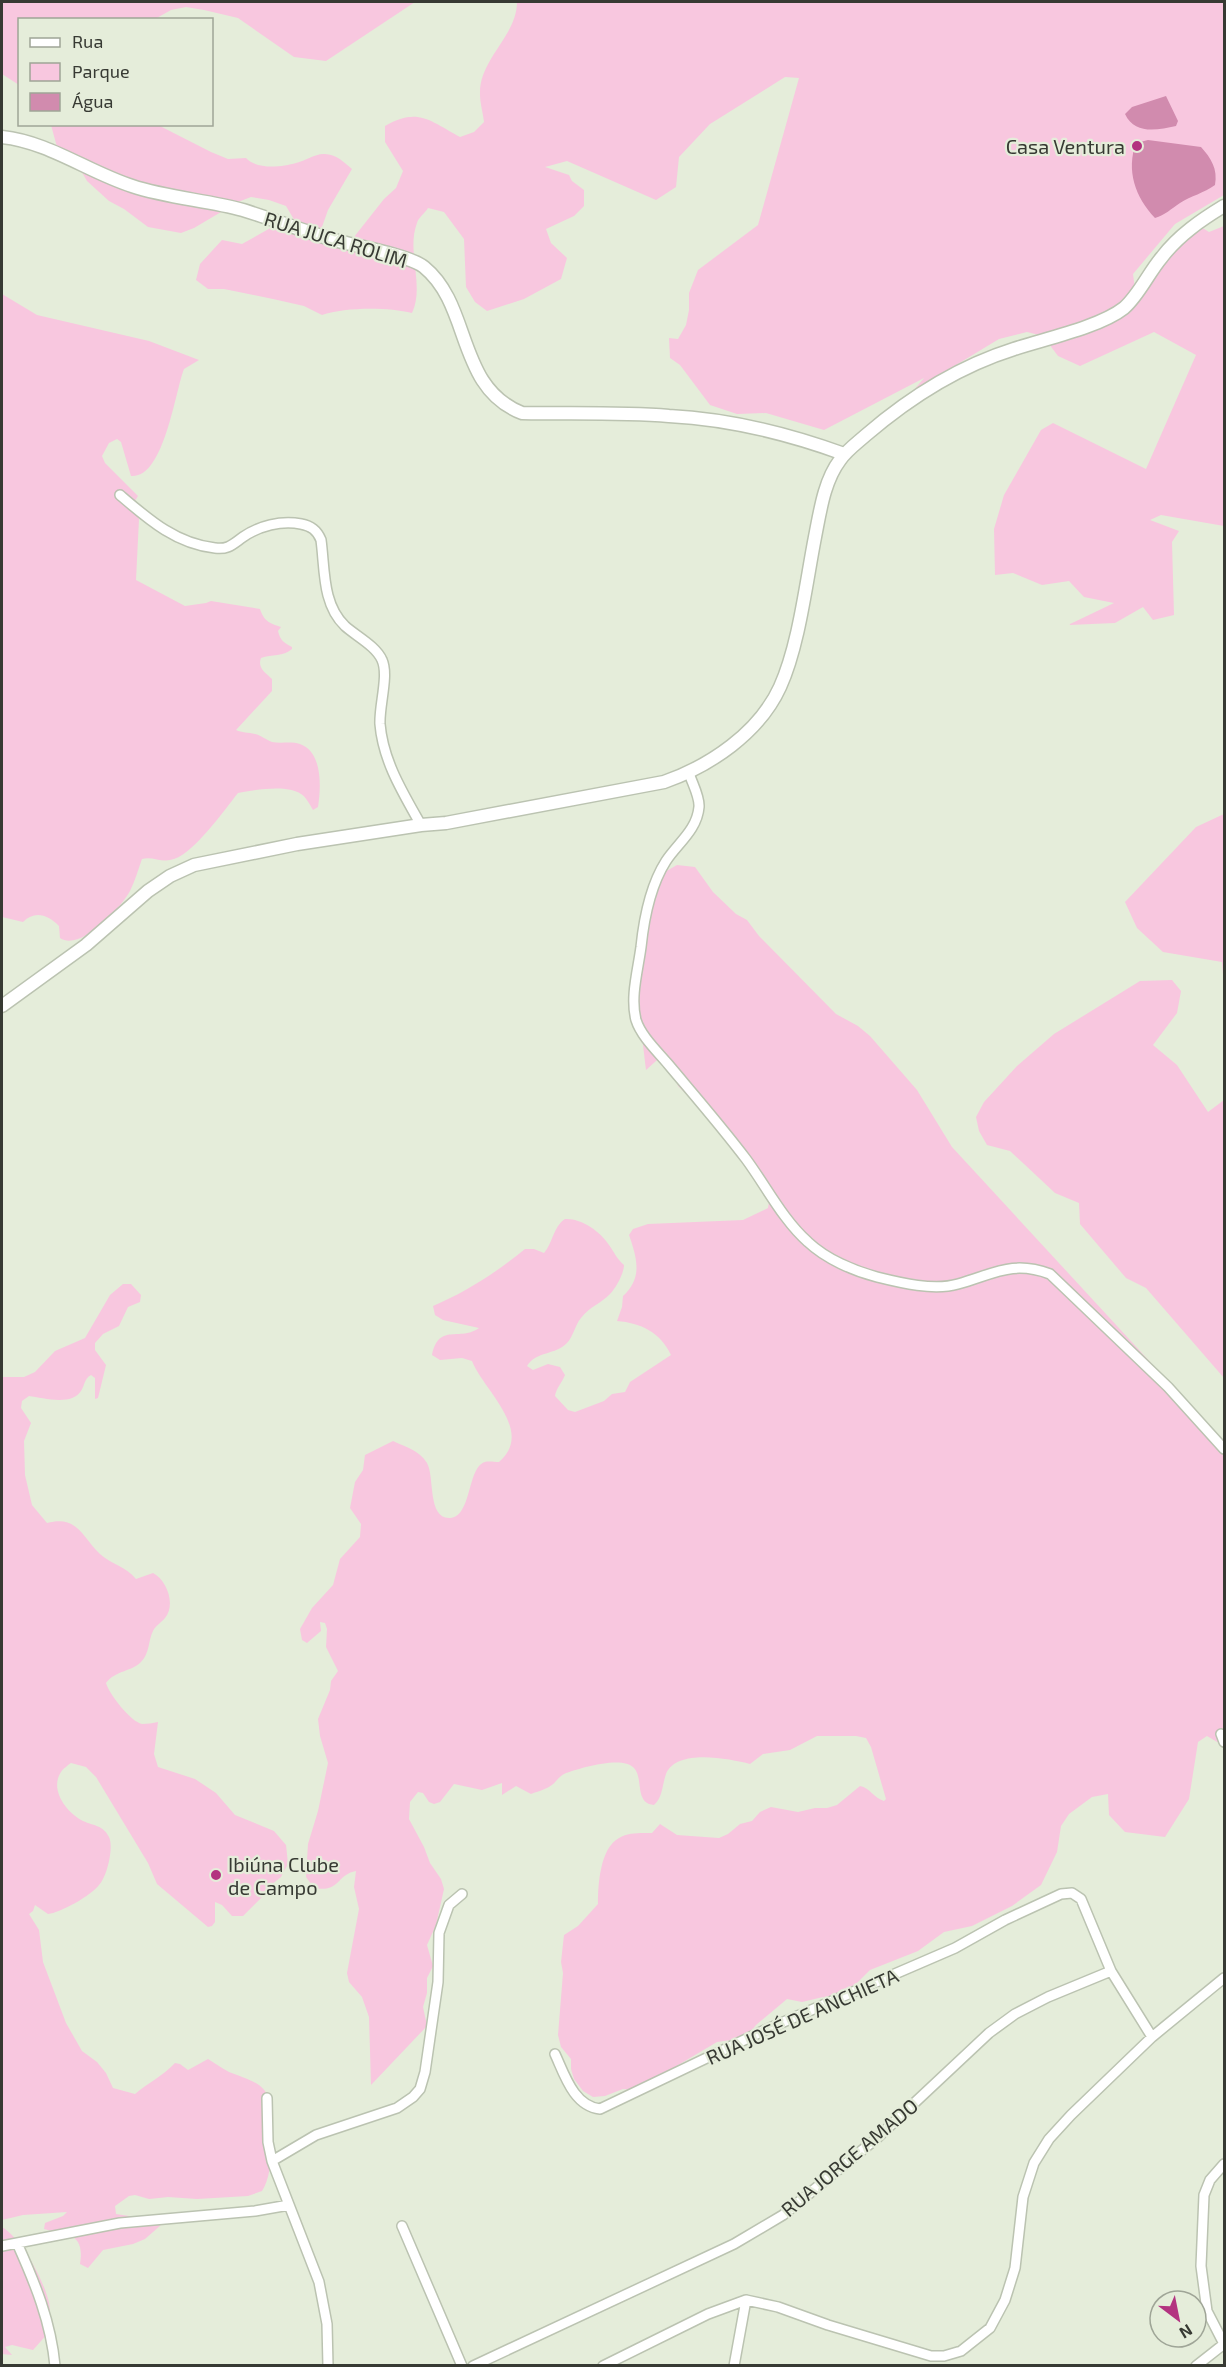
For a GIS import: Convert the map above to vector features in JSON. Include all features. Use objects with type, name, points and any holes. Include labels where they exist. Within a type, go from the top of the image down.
[{"type":"street","name":"RUA JUCA ROLIM","points":[[2,137],[55,151],[133,187],[242,210],[327,238],[422,264],[435,276],[444,291],[473,365],[494,396],[508,408],[522,413],[623,414],[702,419],[778,434],[844,454]]},
{"type":"street","points":[[2,1006],[86,945],[148,891],[170,876],[195,865],[274,848],[446,823],[566,801],[664,782],[689,773],[745,734],[780,688],[792,654],[827,490],[844,454],[887,417],[970,365],[1088,325],[1111,316],[1125,307],[1162,256],[1182,235],[1200,220],[1224,206]]},
{"type":"street","points":[[120,495],[149,520],[179,540],[197,545],[228,548],[262,527],[275,524],[294,522],[310,526],[318,532],[328,598],[343,624],[377,652],[382,660],[384,669],[380,722],[384,748],[399,786],[421,825]]},
{"type":"street","points":[[689,773],[700,805],[696,820],[684,841],[667,861],[653,888],[642,933],[634,1002],[636,1020],[652,1045],[743,1155],[787,1217],[808,1242],[825,1254],[842,1264],[875,1276],[938,1286],[957,1284],[1005,1268],[1025,1267],[1050,1274],[1168,1388],[1224,1449]]},
{"type":"street","name":"RUA JOSÉ DE ANCHIETA","points":[[555,2055],[581,2103],[589,2108],[600,2109],[765,2030],[955,1948],[1005,1920],[1052,1898],[1072,1893],[1081,1899],[1089,1914],[1111,1971]]},
{"type":"street","points":[[272,2161],[316,2135],[397,2108],[420,2089],[425,2072],[438,1982],[439,1933],[449,1905],[462,1894]]},
{"type":"street","points":[[1111,1971],[1152,2037]]},
{"type":"street","name":"RUA JORGE AMADO","points":[[473,2366],[723,2249],[783,2215],[877,2139],[989,2032],[1048,1997],[1111,1971]]},
{"type":"street","points":[[603,2366],[708,2314],[746,2300],[778,2307],[888,2345],[944,2361],[962,2351],[990,2328],[1005,2300],[1016,2259],[1023,2197],[1034,2163],[1049,2139],[1152,2037],[1224,1978]]},
{"type":"street","points":[[267,2098],[268,2142],[272,2161],[319,2282],[327,2324],[328,2366]]},
{"type":"street","points":[[1196,2366],[1224,2344],[1207,2311],[1201,2266],[1204,2195],[1210,2180],[1224,2164]]},
{"type":"street","points":[[2,2246],[120,2223],[255,2211],[289,2205]]},
{"type":"street","points":[[402,2226],[462,2366]]},
{"type":"street","points":[[17,2243],[38,2290],[53,2341],[55,2366]]},
{"type":"street","points":[[734,2366],[746,2300]]},
{"type":"green space","points":[[2,2],[415,2],[326,61],[294,57],[238,18],[186,7],[171,10],[157,18],[18,18],[18,84],[2,74]]},
{"type":"green space","points":[[517,2],[1224,2],[1224,195],[1175,224],[1133,274],[1136,296],[1147,289],[1173,249],[1201,227],[1209,232],[1224,226],[1224,526],[1161,515],[1150,520],[1179,531],[1172,542],[1174,615],[1153,620],[1143,607],[1115,623],[1068,625],[1114,603],[1084,597],[1069,581],[1042,585],[1013,573],[995,575],[994,529],[1004,495],[1041,430],[1053,423],[1146,469],[1196,355],[1154,332],[1080,366],[1058,356],[1043,336],[1027,332],[999,339],[913,391],[924,378],[824,430],[766,413],[737,414],[710,405],[680,365],[670,358],[669,338],[678,339],[686,325],[689,293],[698,270],[758,225],[799,78],[785,77],[710,124],[679,157],[676,187],[656,200],[567,161],[545,167],[569,175],[572,181],[584,190],[584,206],[574,216],[546,229],[551,243],[567,258],[561,279],[524,299],[487,311],[475,302],[466,287],[464,239],[444,212],[428,208],[418,221],[414,234],[417,291],[412,313],[367,309],[342,310],[322,315],[304,306],[224,289],[208,289],[196,280],[200,264],[222,240],[242,244],[274,226],[299,228],[286,206],[251,197],[181,233],[148,227],[109,201],[87,181],[79,167],[57,147],[51,126],[160,126],[228,159],[246,158],[263,166],[284,166],[320,154],[339,158],[352,169],[328,210],[322,227],[324,242],[339,246],[354,237],[384,199],[396,188],[403,171],[385,142],[385,126],[406,117],[424,118],[460,137],[474,132],[484,122],[480,97],[481,81],[491,58],[511,26]]},
{"type":"green space","points":[[2,294],[37,315],[149,341],[199,360],[184,369],[167,432],[152,464],[142,473],[131,476],[121,442],[117,439],[109,443],[102,456],[105,463],[138,496],[133,504],[139,519],[136,580],[185,606],[211,601],[260,609],[268,621],[281,627],[278,631],[280,637],[292,649],[285,653],[261,658],[261,667],[272,679],[272,691],[236,730],[257,735],[272,742],[300,744],[308,748],[313,755],[319,771],[318,807],[313,810],[303,795],[288,789],[238,793],[207,832],[188,851],[170,860],[142,859],[130,891],[109,917],[89,934],[68,941],[60,938],[59,926],[41,915],[32,916],[23,922],[2,917]]},
{"type":"green space","points":[[1224,814],[1224,987],[1222,962],[1163,952],[1137,928],[1125,902],[1196,827]]},
{"type":"green space","points":[[677,865],[695,867],[713,892],[736,914],[747,920],[759,936],[836,1014],[858,1026],[870,1036],[917,1090],[952,1147],[1224,1442],[1224,1746],[1207,1736],[1198,1742],[1189,1799],[1165,1837],[1125,1832],[1109,1815],[1108,1794],[1092,1797],[1069,1814],[1061,1826],[1057,1852],[1041,1885],[1012,1906],[972,1926],[944,1932],[918,1951],[870,1970],[839,2001],[826,2002],[823,1997],[802,2002],[787,1999],[756,2025],[747,2037],[730,2044],[731,2040],[717,2042],[636,2090],[623,2089],[605,2096],[593,2097],[583,2091],[574,2079],[571,2059],[561,2047],[558,2035],[563,1973],[561,1962],[564,1935],[578,1926],[598,1904],[601,1868],[613,1843],[627,1835],[652,1833],[660,1824],[677,1835],[719,1838],[740,1824],[752,1821],[760,1812],[771,1807],[798,1812],[827,1808],[837,1805],[860,1786],[884,1801],[886,1799],[871,1747],[866,1738],[817,1736],[790,1750],[763,1754],[750,1764],[704,1757],[681,1761],[672,1766],[666,1774],[661,1795],[654,1805],[644,1800],[634,1768],[621,1763],[601,1764],[566,1773],[551,1786],[531,1794],[516,1786],[502,1795],[502,1783],[482,1790],[454,1784],[440,1802],[434,1804],[429,1802],[423,1793],[418,1792],[410,1802],[409,1819],[444,1889],[436,1925],[427,1945],[433,1966],[427,1978],[427,1993],[423,2007],[427,2026],[371,2085],[369,2017],[362,1997],[349,1982],[347,1973],[359,1909],[354,1887],[356,1871],[345,1876],[334,1886],[322,1889],[314,1888],[306,1877],[308,1844],[328,1763],[320,1736],[318,1719],[330,1690],[331,1681],[338,1671],[326,1647],[325,1623],[320,1622],[321,1631],[307,1643],[302,1640],[300,1629],[312,1608],[333,1585],[340,1559],[360,1537],[361,1524],[350,1508],[355,1482],[363,1470],[365,1455],[393,1441],[416,1452],[427,1463],[438,1512],[450,1518],[457,1516],[462,1510],[479,1466],[486,1462],[499,1462],[509,1450],[512,1437],[504,1411],[472,1361],[462,1358],[440,1360],[432,1355],[435,1345],[445,1336],[472,1332],[479,1328],[443,1320],[435,1315],[433,1306],[481,1281],[525,1249],[534,1249],[544,1253],[558,1226],[565,1219],[584,1223],[595,1230],[624,1265],[615,1288],[581,1318],[567,1343],[557,1350],[541,1355],[527,1366],[533,1370],[548,1364],[560,1367],[565,1375],[555,1396],[568,1410],[575,1412],[604,1401],[612,1394],[625,1392],[630,1382],[671,1355],[661,1340],[649,1330],[617,1321],[623,1296],[634,1282],[636,1275],[636,1260],[629,1235],[633,1229],[648,1224],[743,1220],[768,1208],[771,1189],[740,1146],[678,1086],[666,1052],[646,1070],[636,987],[649,910],[663,873]]},
{"type":"green space","points":[[1172,980],[1181,991],[1177,1013],[1153,1045],[1177,1065],[1208,1112],[1224,1100],[1224,1378],[1146,1288],[1126,1278],[1080,1224],[1079,1203],[1055,1193],[1010,1151],[987,1145],[979,1131],[976,1117],[984,1102],[1017,1066],[1054,1034],[1140,981]]},
{"type":"green space","points":[[123,1284],[131,1284],[141,1295],[140,1302],[128,1307],[119,1326],[103,1334],[95,1343],[95,1350],[106,1365],[98,1398],[95,1399],[95,1378],[91,1375],[77,1396],[57,1400],[29,1396],[22,1401],[21,1408],[31,1423],[24,1441],[25,1475],[32,1505],[47,1523],[57,1521],[73,1525],[100,1554],[128,1571],[136,1579],[153,1573],[162,1581],[170,1600],[168,1613],[154,1629],[141,1662],[110,1679],[106,1683],[108,1688],[121,1707],[137,1722],[142,1724],[158,1722],[154,1754],[158,1767],[195,1779],[216,1793],[235,1815],[274,1831],[286,1845],[288,1864],[281,1877],[243,1916],[232,1916],[222,1905],[215,1902],[215,1922],[208,1927],[157,1884],[148,1863],[96,1777],[86,1767],[71,1763],[61,1772],[57,1786],[61,1800],[71,1813],[104,1830],[110,1842],[107,1869],[102,1881],[95,1889],[68,1907],[48,1914],[35,1905],[29,1914],[39,1930],[43,1962],[66,2023],[82,2051],[97,2062],[106,2073],[113,2088],[135,2094],[175,2063],[188,2070],[208,2059],[229,2072],[256,2083],[265,2091],[268,2096],[270,2132],[271,2158],[267,2181],[262,2191],[248,2196],[197,2199],[168,2197],[149,2199],[135,2195],[129,2196],[115,2206],[116,2214],[155,2220],[161,2225],[145,2239],[103,2250],[88,2268],[80,2264],[80,2246],[73,2237],[44,2229],[45,2223],[67,2212],[23,2215],[2,2220],[2,1377],[24,1377],[35,1372],[55,1351],[85,1338],[110,1295]]},
{"type":"green space","points":[[2,2227],[17,2241],[31,2261],[50,2306],[49,2332],[33,2350],[12,2345],[5,2347],[12,2355],[2,2354]]},
{"type":"water","points":[[1166,96],[1178,121],[1176,126],[1141,128],[1129,121],[1125,114],[1132,107]]},
{"type":"water","points":[[1148,140],[1201,147],[1213,164],[1215,185],[1155,218],[1142,201],[1132,173],[1136,143]]},
{"type":"place","name":"Casa Ventura","points":[[1137,146]]},
{"type":"place","name":"Ibiúna Clube de Campo","points":[[216,1875]]}]
